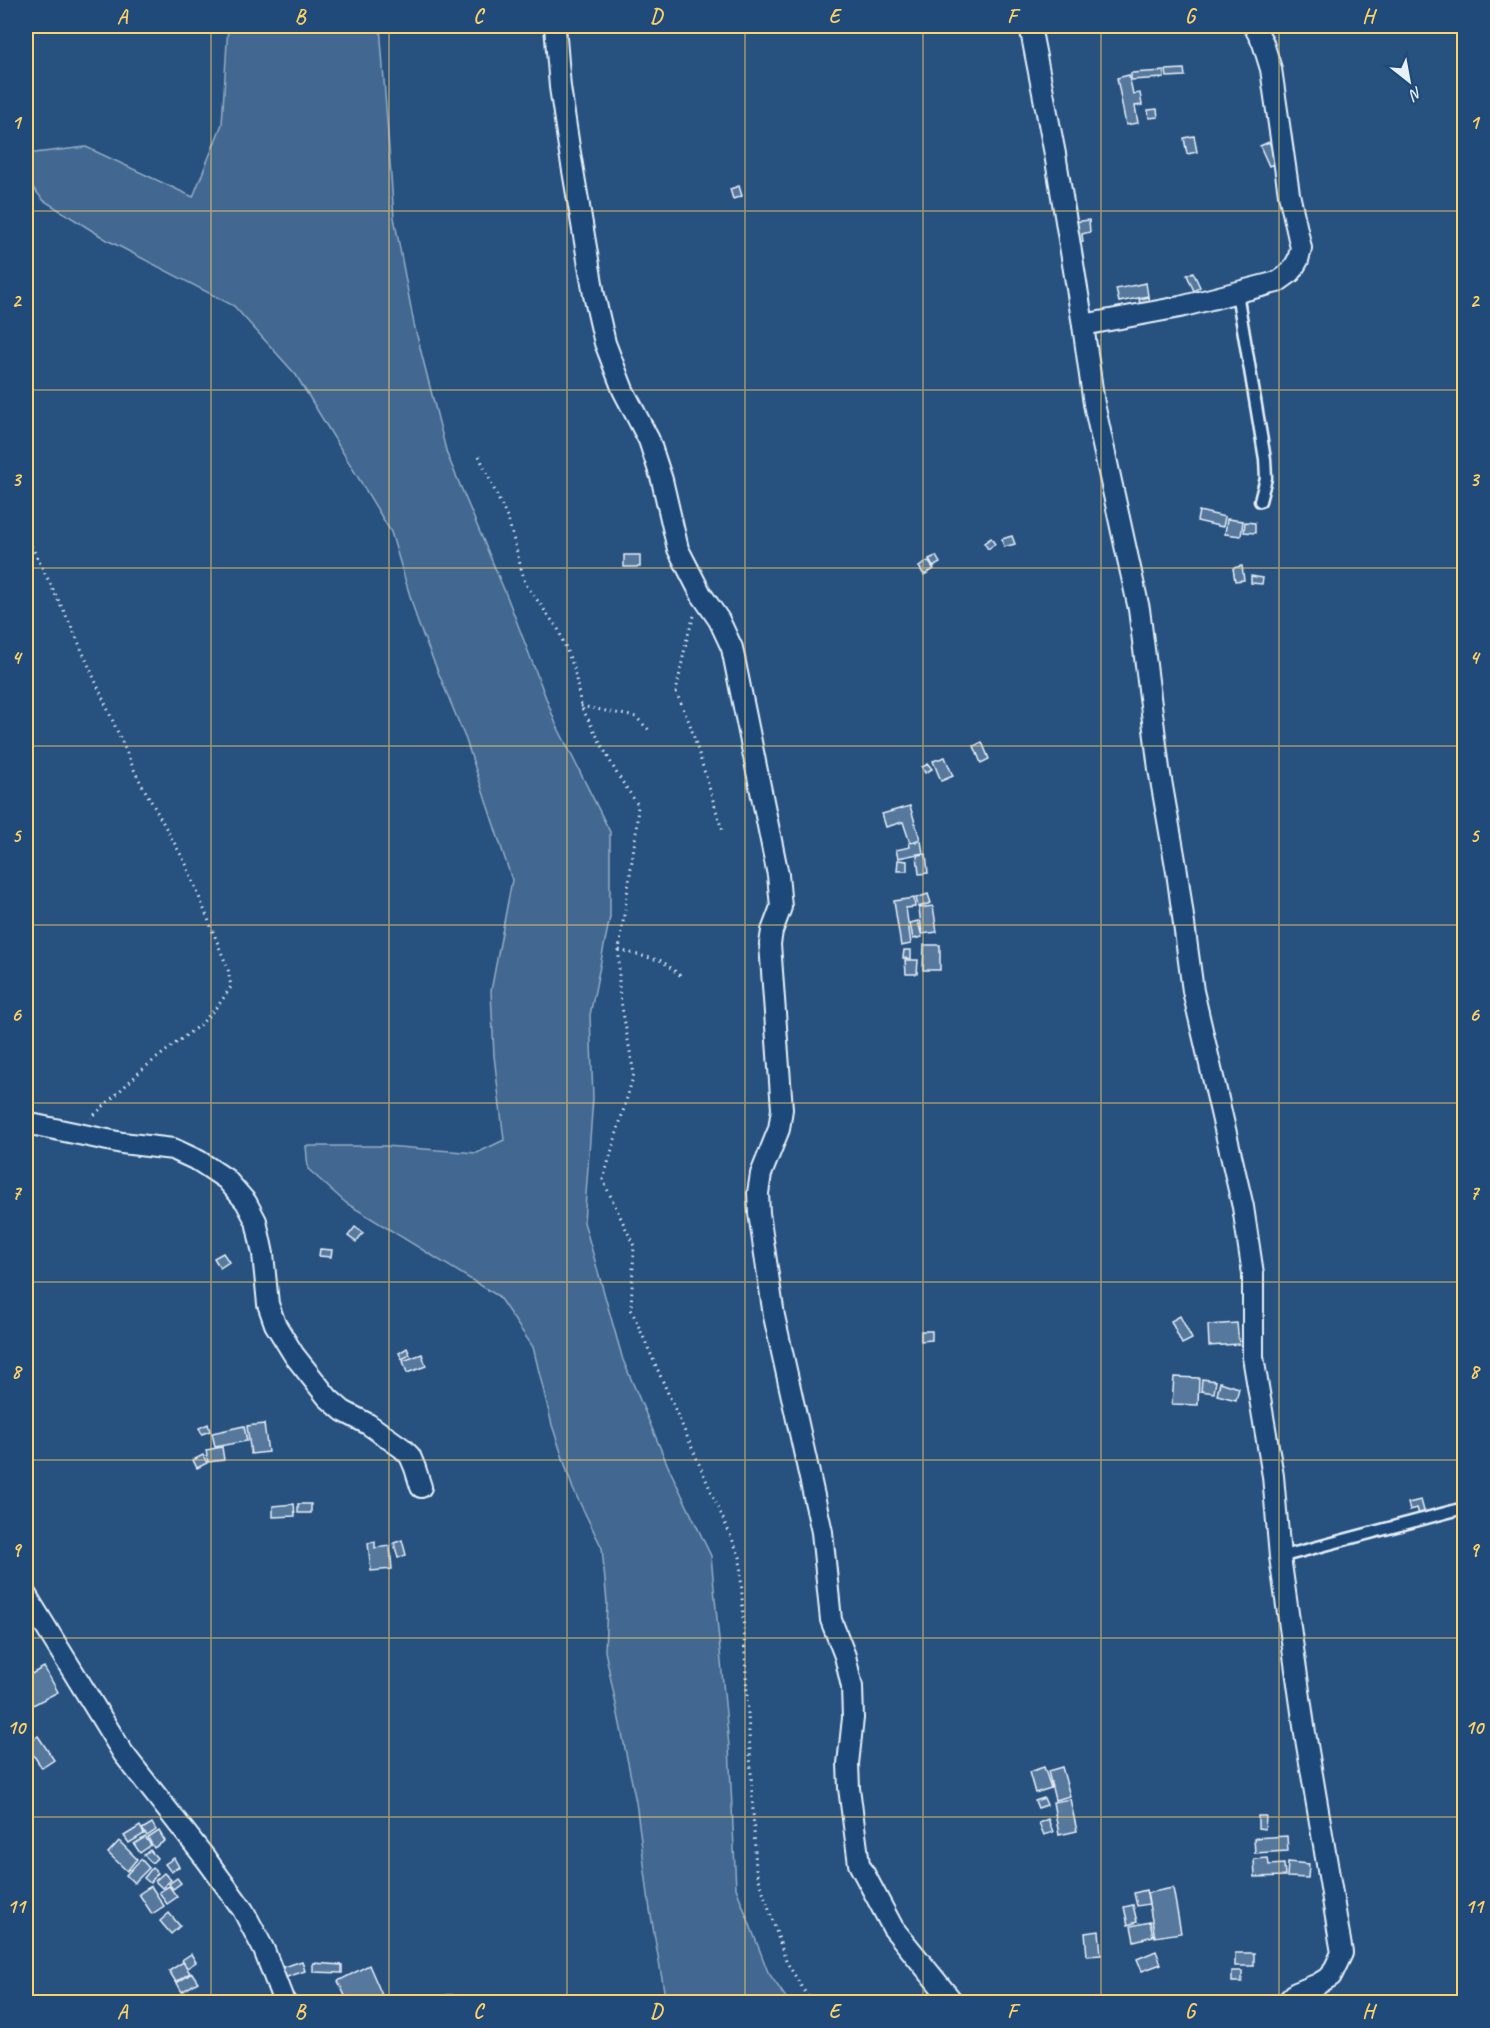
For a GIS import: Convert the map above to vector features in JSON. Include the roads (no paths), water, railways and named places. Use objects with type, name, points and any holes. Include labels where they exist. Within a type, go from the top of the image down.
[{"type":"street","points":[[555,26],[567,137],[594,295],[605,343],[623,390],[649,440],[662,480],[678,549],[701,594],[719,620],[732,648],[778,875],[781,907],[770,944],[782,1109],[779,1129],[761,1174],[758,1193],[759,1213],[774,1317],[822,1532],[831,1620],[845,1656],[852,1687],[853,1718],[848,1764],[859,1864],[893,1928],[953,2002]]},
{"type":"street","points":[[1030,26],[1055,154],[1094,404],[1139,609],[1159,769],[1177,872],[1193,991],[1243,1207],[1253,1274],[1253,1357],[1273,1476],[1280,1557],[1305,1733],[1342,1953],[1331,1976],[1296,1993],[1287,2002]]},
{"type":"street","points":[[1083,325],[1180,306],[1277,282],[1291,272],[1298,260],[1301,248],[1289,194],[1271,69],[1263,43],[1254,26]]},
{"type":"street","points":[[26,1124],[122,1143],[173,1149],[199,1161],[226,1179],[246,1202],[256,1221],[263,1254],[268,1304],[275,1324],[294,1355],[328,1398],[343,1411],[368,1424],[410,1456],[421,1487]]},
{"type":"street","points":[[26,1595],[123,1753],[243,1910],[264,1950],[284,2002]]},
{"type":"lane","points":[[1237,293],[1265,459],[1266,478],[1260,501]]},
{"type":"lane","points":[[1280,1557],[1464,1508]]}]
